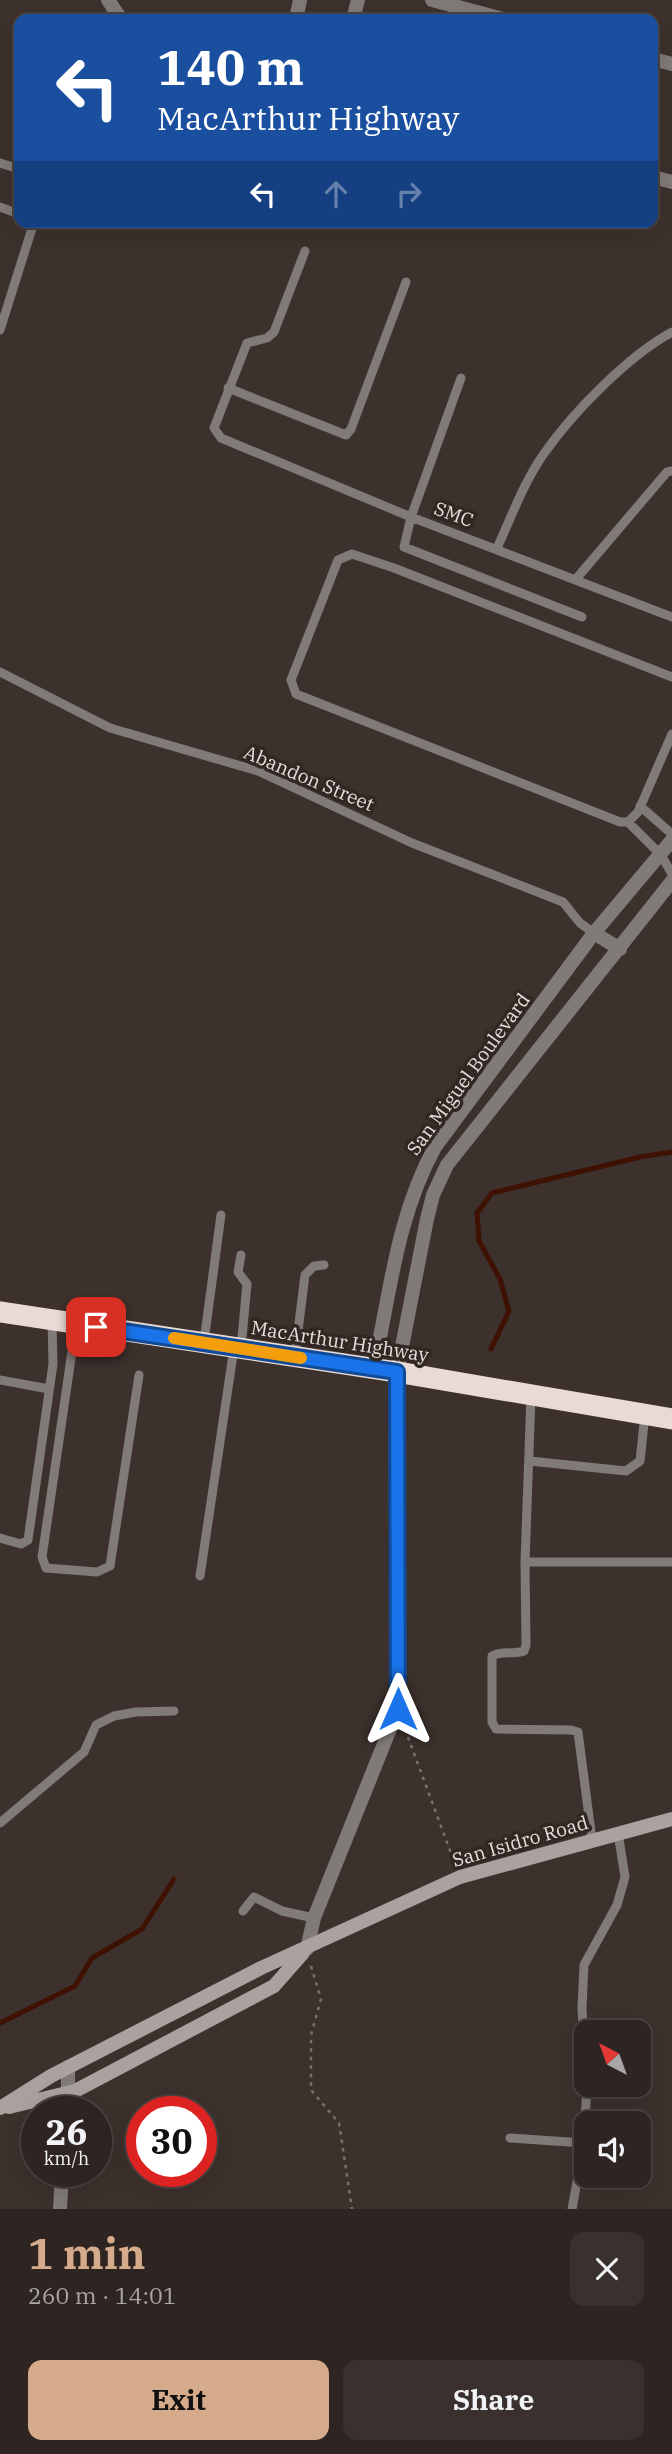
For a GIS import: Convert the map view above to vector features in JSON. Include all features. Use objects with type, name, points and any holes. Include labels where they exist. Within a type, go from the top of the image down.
[{"type":"highway","name":"MacArthur Highway","points":[[0,1312],[374,1368],[672,1419]]},
{"type":"main road","name":"San Isidro Road","points":[[0,2109],[68,2067],[261,1968],[460,1877],[672,1819]]},
{"type":"main road","name":"San Isidro Road","points":[[0,2109],[69,2093],[274,1986],[307,1949]]},
{"type":"street","points":[[432,0],[484,14]]},
{"type":"street","name":"San Miguel Boulevard","points":[[374,1368],[396,1244],[421,1172],[449,1126],[532,1020],[594,933],[672,840]]},
{"type":"street","name":"San Miguel Boulevard","points":[[398,1709],[397,1372],[433,1195],[447,1165],[672,881]]},
{"type":"street","points":[[594,933],[620,949]]},
{"type":"street","points":[[532,1020],[552,1032]]},
{"type":"street","points":[[307,1949],[314,1919],[398,1709]]},
{"type":"street","points":[[68,2067],[69,2096]]},
{"type":"street","points":[[60,2209],[61,2187]]},
{"type":"lane","points":[[0,330],[32,228]]},
{"type":"lane","points":[[305,251],[274,332],[247,343],[228,388],[331,432],[346,435],[351,429],[406,282]]},
{"type":"lane","points":[[497,548],[542,456],[608,381],[654,342],[672,331]]},
{"type":"lane","points":[[461,378],[403,543],[407,550],[582,617]]},
{"type":"lane","name":"SMC","points":[[228,388],[214,428],[225,442],[672,617]]},
{"type":"lane","points":[[576,579],[667,472],[672,471]]},
{"type":"lane","points":[[672,677],[352,554],[338,560],[292,671],[291,680],[296,694],[620,822],[628,822],[661,855],[672,874]]},
{"type":"lane","name":"Abandon Street","points":[[0,672],[110,728],[258,771],[412,843],[562,902],[580,923],[594,933]]},
{"type":"lane","points":[[628,822],[640,806],[672,734]]},
{"type":"lane","points":[[640,806],[672,834]]},
{"type":"lane","points":[[203,1343],[221,1215]]},
{"type":"lane","points":[[200,1576],[247,1284],[238,1272],[241,1255]]},
{"type":"lane","points":[[295,1357],[305,1275],[314,1266],[324,1265]]},
{"type":"lane","points":[[0,1538],[21,1545],[28,1540],[53,1364],[52,1320]]},
{"type":"lane","points":[[76,1324],[42,1557],[46,1568],[97,1572],[110,1566],[139,1375]]},
{"type":"lane","points":[[0,1380],[49,1390]]},
{"type":"lane","points":[[531,1394],[525,1562],[526,1645],[524,1651],[517,1654],[497,1653],[492,1656],[492,1722],[496,1728],[578,1732],[592,1840]]},
{"type":"lane","points":[[530,1461],[625,1471],[640,1461],[645,1414]]},
{"type":"lane","points":[[525,1562],[672,1562]]},
{"type":"lane","points":[[0,1823],[84,1752],[96,1725],[114,1716],[135,1712],[174,1711]]},
{"type":"lane","points":[[583,2020],[584,1965],[617,1905],[625,1877],[618,1832]]},
{"type":"lane","points":[[243,1912],[254,1897],[282,1911],[314,1919]]},
{"type":"lane","points":[[510,2138],[574,2142]]},
{"type":"lane","points":[[572,2209],[576,2188]]},
{"type":"path","points":[[398,1709],[460,1877]]},
{"type":"path","points":[[307,1949],[321,1998],[311,2035],[312,2090],[339,2123],[352,2209]]},
{"type":"waterway","points":[[491,1349],[509,1311],[500,1279],[479,1241],[477,1213],[492,1193],[640,1157],[672,1152]]},
{"type":"waterway","points":[[0,2023],[75,1986],[92,1958],[142,1929],[174,1879]]},
{"type":"slow traffic","points":[[174,1338],[301,1358]]},
{"type":"route","points":[[96,1327],[397,1372],[398,1709]]}]
